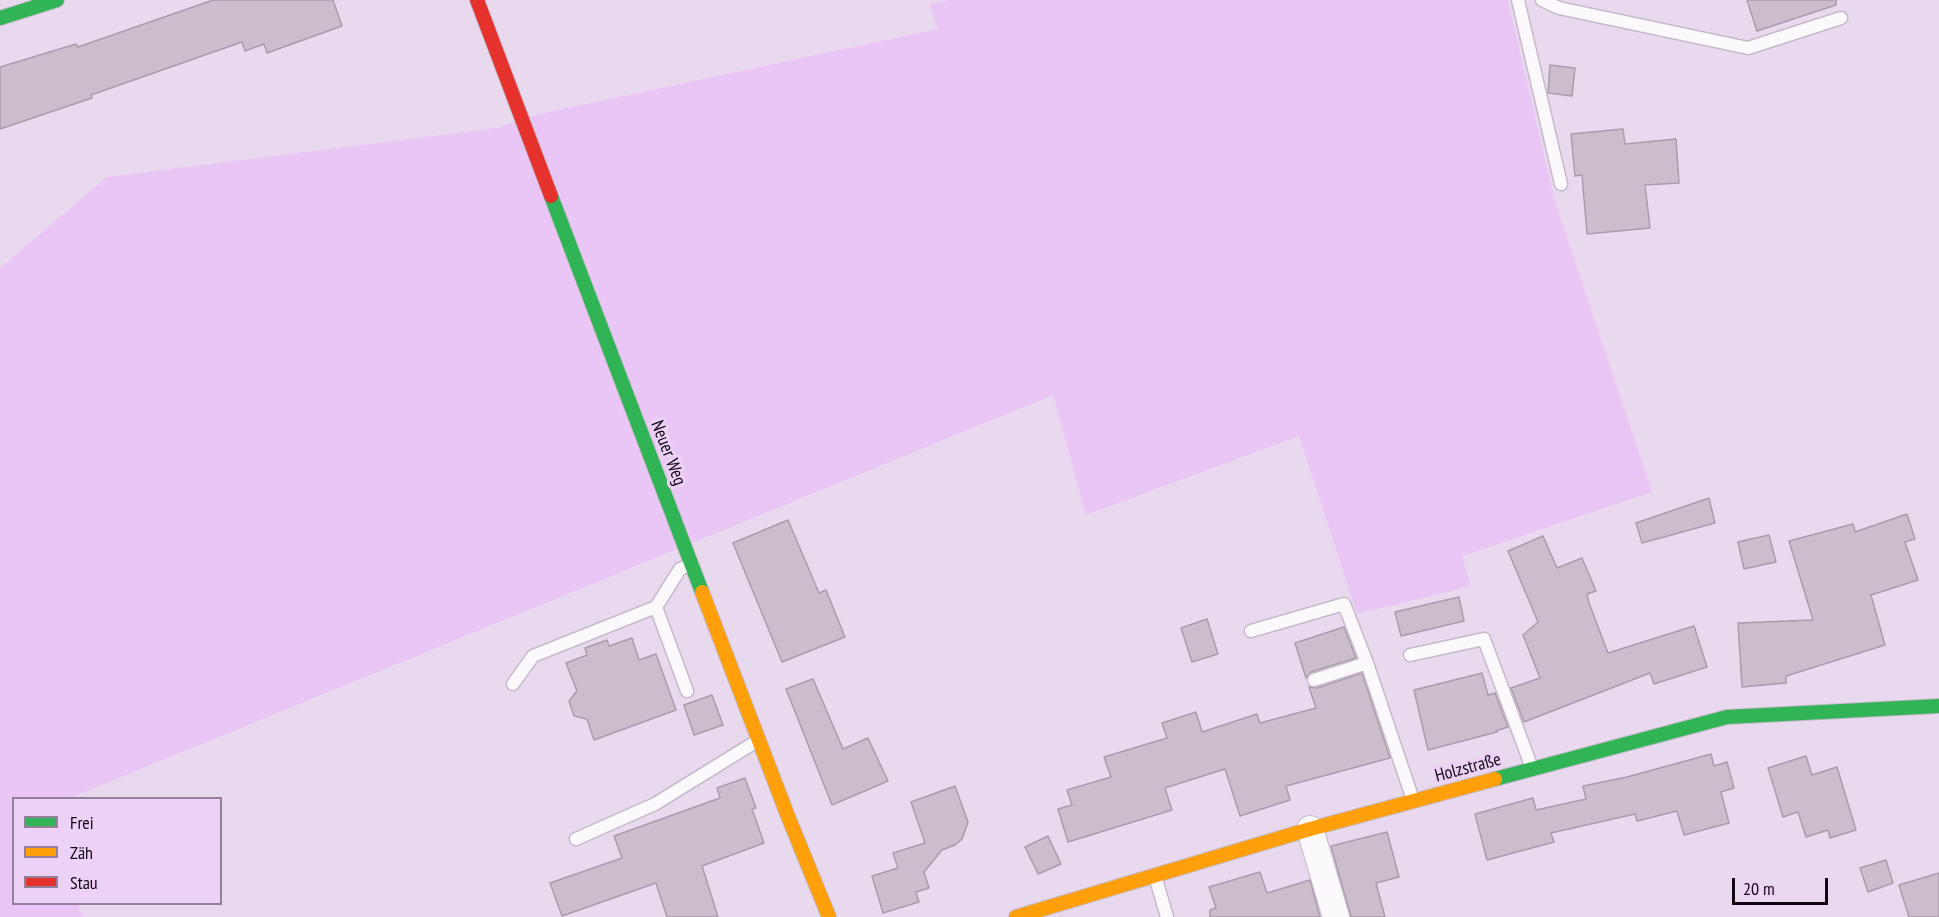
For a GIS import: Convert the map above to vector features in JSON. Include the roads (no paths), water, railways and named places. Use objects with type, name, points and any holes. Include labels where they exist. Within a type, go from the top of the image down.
[{"type":"street","points":[[0,18],[57,0]]},
{"type":"street","name":"Neuer Weg","points":[[477,0],[758,740],[829,917]]},
{"type":"street","name":"Holzstraße","points":[[1016,917],[1310,829],[1727,717],[1939,706]]},
{"type":"street","points":[[1310,829],[1336,917]]},
{"type":"lane","points":[[1518,0],[1561,184]]},
{"type":"lane","points":[[1542,0],[1559,8],[1748,48],[1841,18]]},
{"type":"lane","points":[[513,684],[533,656],[656,607],[680,569],[691,564]]},
{"type":"lane","points":[[1251,631],[1344,604],[1367,663],[1414,801]]},
{"type":"lane","points":[[656,607],[687,691]]},
{"type":"lane","points":[[1410,656],[1484,639],[1533,769]]},
{"type":"lane","points":[[1314,680],[1367,663]]},
{"type":"lane","points":[[576,839],[655,804],[758,740]]},
{"type":"lane","points":[[1155,875],[1167,917]]}]
